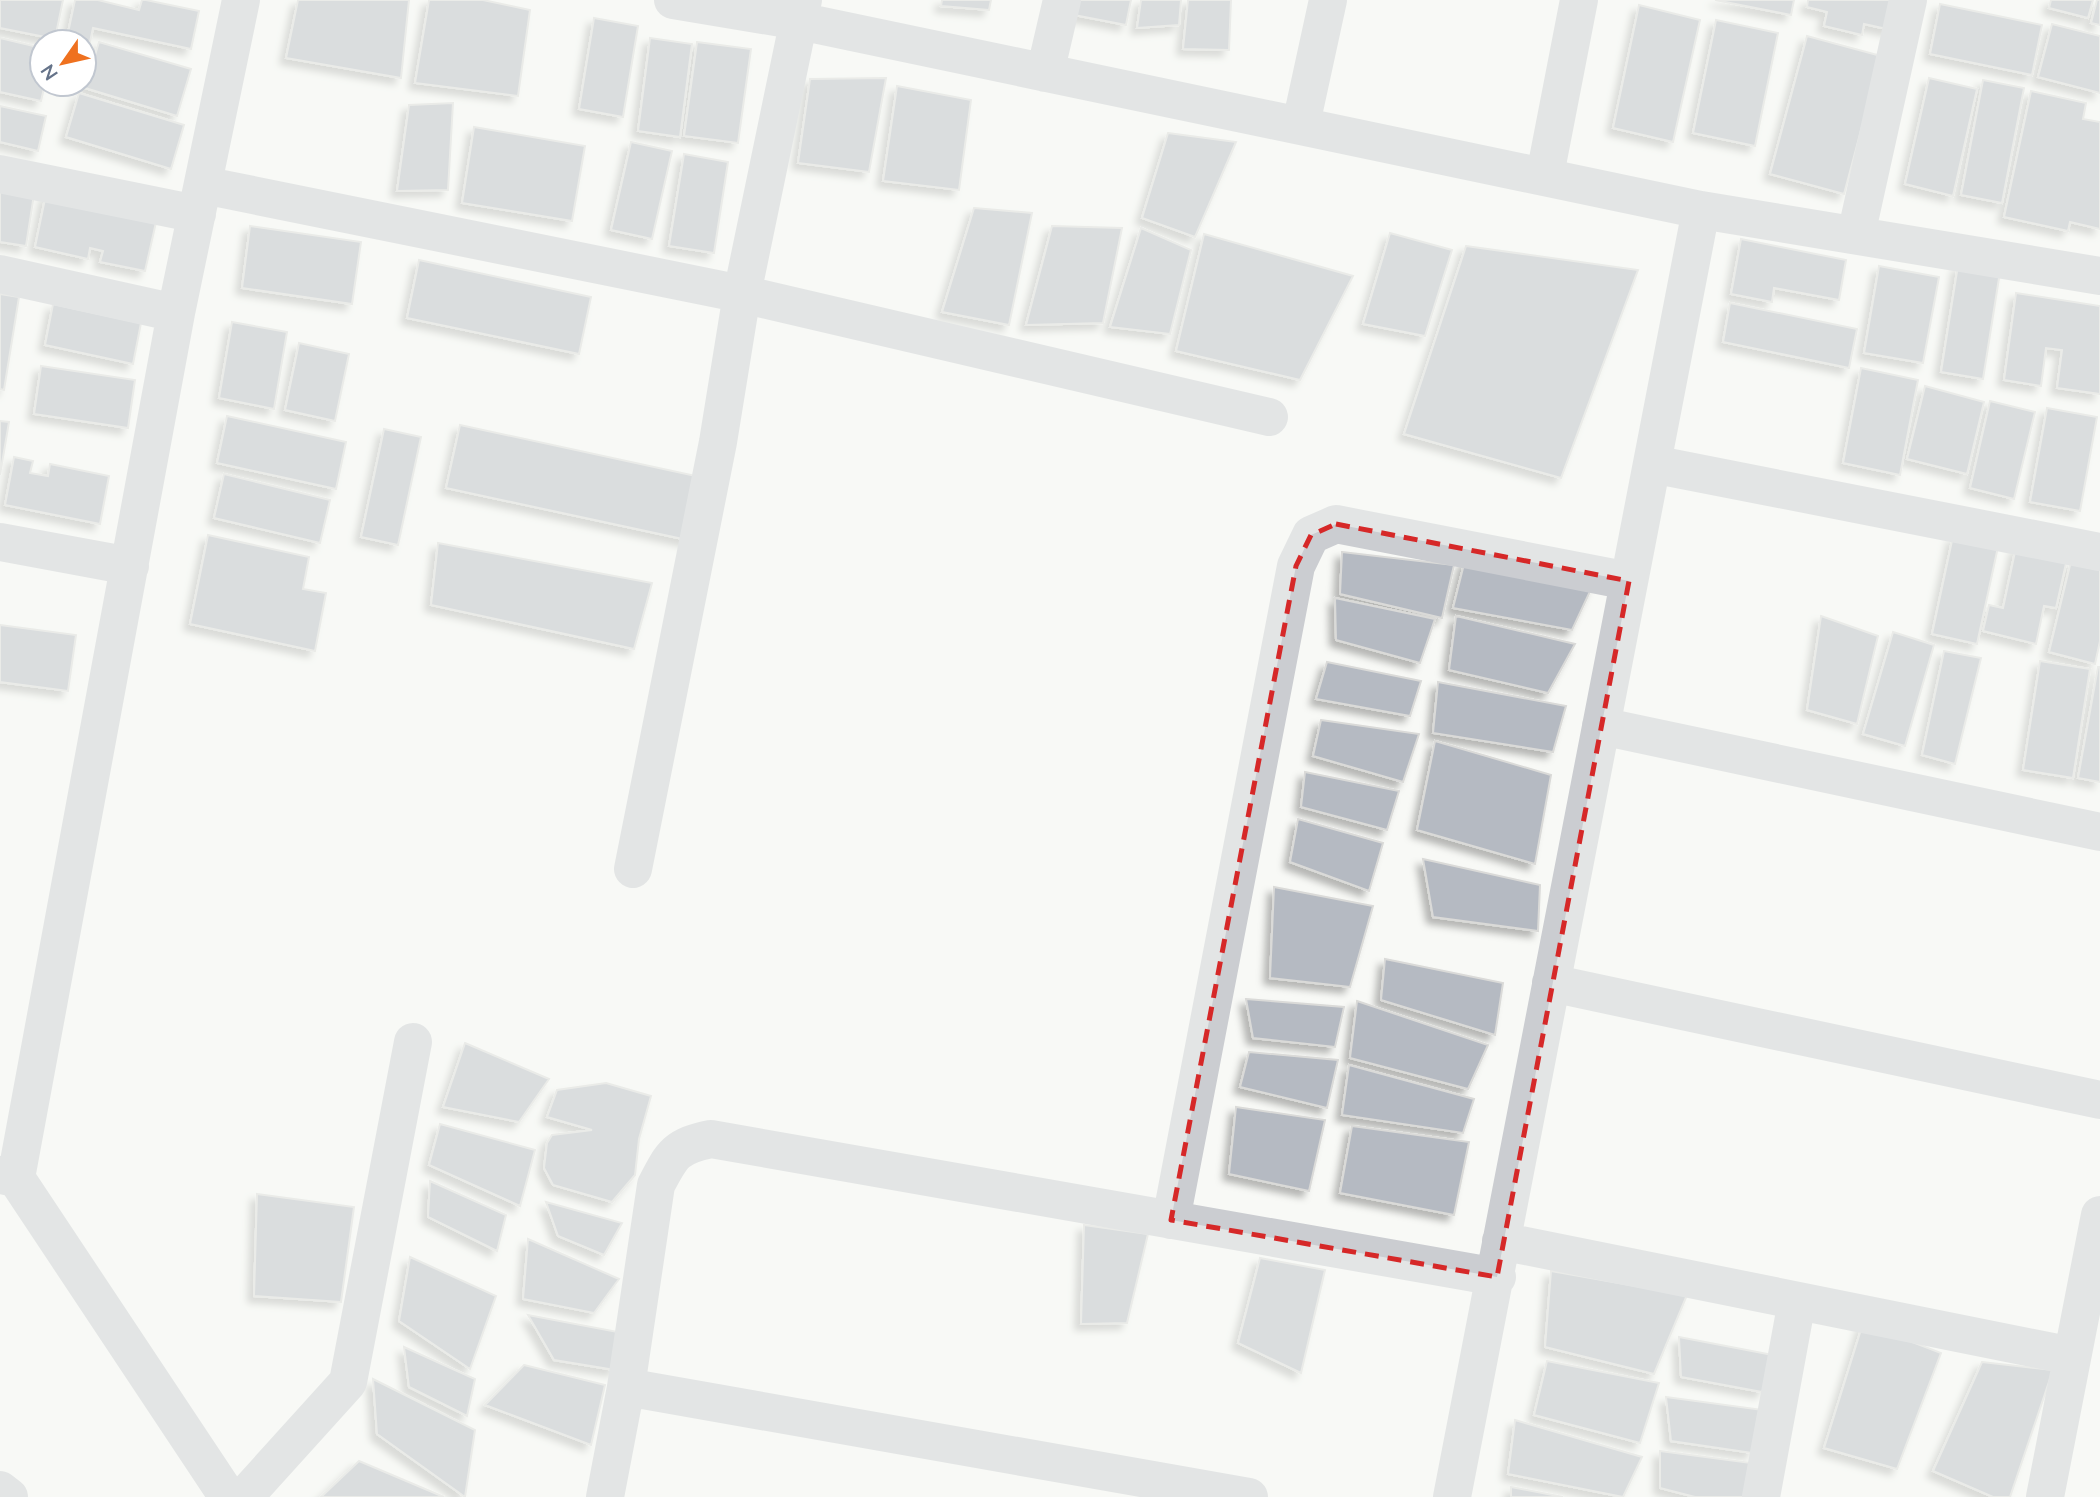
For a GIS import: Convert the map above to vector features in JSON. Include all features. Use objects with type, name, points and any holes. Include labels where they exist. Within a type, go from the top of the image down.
[{"type":"street","points":[[228,1497],[8,1176],[130,566],[176,313],[242,0]]},
{"type":"street","points":[[673,0],[801,10],[1045,74],[1301,124],[1701,210],[2100,276]]},
{"type":"street","points":[[1045,74],[1062,0]]},
{"type":"street","points":[[1301,124],[1328,0]]},
{"type":"street","points":[[1545,175],[1579,0]]},
{"type":"street","points":[[1856,235],[1908,0]]},
{"type":"street","points":[[633,869],[718,442],[742,294],[801,10]]},
{"type":"street","points":[[0,174],[200,200],[742,294],[1269,417]]},
{"type":"street","points":[[1452,1497],[1701,210]]},
{"type":"street","points":[[0,274],[176,313]]},
{"type":"street","points":[[1652,464],[2100,552]]},
{"type":"street","points":[[1171,1220],[1296,566],[1311,535],[1336,524],[1629,581]]},
{"type":"street","points":[[0,542],[130,566]]},
{"type":"street","points":[[1601,726],[2100,832]]},
{"type":"street","points":[[1551,983],[2100,1100]]},
{"type":"street","points":[[244,1497],[348,1382],[413,1042]]},
{"type":"street","points":[[605,1497],[626,1387],[656,1185],[671,1156],[687,1144],[711,1139],[1171,1220],[1499,1259],[1797,1301],[2072,1356]]},
{"type":"street","points":[[2045,1497],[2072,1356],[2096,1259],[2100,1215]]},
{"type":"street","points":[[1761,1497],[1797,1301]]},
{"type":"street","points":[[626,1387],[1249,1497]]},
{"type":"street","points":[[0,1490],[9,1497]]},
{"type":"highlighted area","points":[[1336,524],[1629,581],[1497,1277],[1171,1220],[1296,566],[1311,535]]},
{"type":"building","points":[[0,0],[63,0],[57,28],[28,28],[28,34],[0,28]]},
{"type":"building","points":[[75,0],[98,0],[139,10],[142,0],[146,0],[199,11],[191,49],[98,28],[69,28]]},
{"type":"building","points":[[298,0],[409,0],[401,78],[286,58]]},
{"type":"building","points":[[429,0],[483,0],[530,10],[518,96],[415,83]]},
{"type":"building","points":[[942,0],[991,0],[989,10],[941,6]]},
{"type":"building","points":[[1076,0],[1131,0],[1126,25],[1074,15]]},
{"type":"building","points":[[1141,0],[1181,0],[1179,25],[1137,28]]},
{"type":"building","points":[[1188,0],[1231,0],[1229,50],[1183,49]]},
{"type":"building","points":[[1715,0],[1794,0],[1791,15]]},
{"type":"building","points":[[1808,0],[1897,0],[1891,30],[1864,24],[1862,35],[1824,26],[1827,12],[1807,7]]},
{"type":"building","points":[[2051,0],[2093,0],[2088,18],[2049,8]]},
{"type":"building","points":[[2097,0],[2100,0],[2100,25],[2091,23]]},
{"type":"building","points":[[1940,4],[2042,25],[2032,75],[1930,54]]},
{"type":"building","points":[[1639,5],[1700,20],[1673,142],[1613,128]]},
{"type":"building","points":[[594,18],[638,26],[623,117],[579,109]]},
{"type":"building","points":[[1716,20],[1778,33],[1755,146],[1693,133]]},
{"type":"building","points":[[2052,24],[2100,36],[2100,93],[2038,77]]},
{"type":"building","points":[[1807,36],[1881,56],[1844,194],[1770,174]]},
{"type":"building","points":[[0,38],[28,45],[28,98],[42,98],[41,101],[0,92]]},
{"type":"building","points":[[650,38],[692,44],[680,137],[638,131]]},
{"type":"building","points":[[99,42],[191,69],[177,116],[98,92]]},
{"type":"building","points":[[697,42],[751,49],[738,143],[684,136]]},
{"type":"building","points":[[886,78],[869,172],[798,163],[810,79]]},
{"type":"building","points":[[1929,78],[1977,89],[1953,196],[1905,184]]},
{"type":"building","points":[[1983,80],[2024,88],[2002,203],[1961,195]]},
{"type":"building","points":[[897,86],[971,100],[959,190],[883,181]]},
{"type":"building","points":[[2031,91],[2086,103],[2083,119],[2100,122],[2100,229],[2070,222],[2068,231],[2004,217]]},
{"type":"building","points":[[78,98],[95,98],[184,125],[171,169],[66,137]]},
{"type":"building","points":[[453,103],[448,190],[397,191],[409,105]]},
{"type":"building","points":[[0,106],[46,116],[38,151],[0,142]]},
{"type":"building","points":[[474,127],[585,146],[572,221],[462,203]]},
{"type":"building","points":[[1168,133],[1236,142],[1195,237],[1142,218]]},
{"type":"building","points":[[631,142],[672,151],[652,239],[611,230]]},
{"type":"building","points":[[684,154],[728,162],[714,253],[669,246]]},
{"type":"building","points":[[0,182],[35,188],[26,246],[0,242]]},
{"type":"building","points":[[46,194],[157,218],[145,271],[100,262],[103,251],[90,248],[88,259],[35,247]]},
{"type":"building","points":[[974,208],[1032,213],[1009,325],[942,312]]},
{"type":"building","points":[[250,226],[361,242],[352,304],[242,288]]},
{"type":"building","points":[[1052,226],[1122,228],[1103,323],[1026,325]]},
{"type":"building","points":[[1141,228],[1191,250],[1170,334],[1110,327]]},
{"type":"building","points":[[1390,233],[1452,250],[1425,336],[1363,324]]},
{"type":"building","points":[[1204,234],[1353,276],[1300,380],[1176,351]]},
{"type":"building","points":[[1741,239],[1846,260],[1839,300],[1774,288],[1772,302],[1731,294]]},
{"type":"building","points":[[1466,246],[1638,270],[1561,478],[1404,434]]},
{"type":"building","points":[[419,260],[591,297],[579,354],[407,318]]},
{"type":"building","points":[[1958,265],[2000,272],[1983,379],[1941,372]]},
{"type":"building","points":[[1879,266],[1939,277],[1923,363],[1864,353]]},
{"type":"building","points":[[2016,293],[2100,306],[2100,394],[2057,388],[2062,350],[2046,348],[2041,386],[2004,380]]},
{"type":"building","points":[[0,294],[19,297],[4,390],[0,389]]},
{"type":"building","points":[[1730,303],[1857,329],[1849,368],[1723,342]]},
{"type":"building","points":[[53,304],[141,323],[133,364],[45,345]]},
{"type":"building","points":[[232,322],[287,332],[274,409],[219,398]]},
{"type":"building","points":[[299,343],[349,354],[335,421],[285,410]]},
{"type":"building","points":[[41,366],[135,380],[128,428],[34,414]]},
{"type":"building","points":[[1861,368],[1918,380],[1900,475],[1843,463]]},
{"type":"building","points":[[1925,386],[1984,402],[1967,474],[1907,459]]},
{"type":"building","points":[[1990,401],[2035,412],[2014,499],[1970,488]]},
{"type":"building","points":[[2047,408],[2097,417],[2080,511],[2030,502]]},
{"type":"building","points":[[227,416],[346,442],[336,489],[217,463]]},
{"type":"building","points":[[0,421],[9,422],[0,475]]},
{"type":"building","points":[[460,425],[705,478],[692,541],[446,488]]},
{"type":"building","points":[[384,429],[421,437],[398,545],[361,537]]},
{"type":"building","points":[[14,457],[33,461],[30,473],[48,476],[50,464],[109,476],[100,524],[5,505]]},
{"type":"building","points":[[224,474],[330,500],[320,543],[214,518]]},
{"type":"building","points":[[208,535],[309,557],[303,589],[326,593],[315,651],[190,624]]},
{"type":"building","points":[[1953,536],[1998,547],[1977,644],[1932,634]]},
{"type":"building","points":[[438,543],[652,583],[634,649],[431,605]]},
{"type":"building","points":[[2016,547],[2067,559],[2056,608],[2044,606],[2036,644],[1983,631],[1989,605],[2003,608]]},
{"type":"building","points":[[1342,552],[1454,565],[1442,618],[1340,594]]},
{"type":"building","points":[[1465,560],[1593,585],[1572,630],[1453,608]]},
{"type":"building","points":[[2071,561],[2100,568],[2100,641],[2095,664],[2049,652]]},
{"type":"building","points":[[1335,598],[1435,619],[1420,663],[1336,640]]},
{"type":"building","points":[[1456,616],[1575,644],[1548,693],[1449,670]]},
{"type":"building","points":[[1821,616],[1878,636],[1857,724],[1807,710]]},
{"type":"building","points":[[0,625],[76,635],[68,691],[0,682]]},
{"type":"building","points":[[1893,632],[1934,645],[1905,746],[1863,734]]},
{"type":"building","points":[[1944,651],[1981,658],[1955,764],[1922,755]]},
{"type":"building","points":[[2040,661],[2090,669],[2073,778],[2023,770]]},
{"type":"building","points":[[1327,662],[1421,681],[1410,716],[1316,699]]},
{"type":"building","points":[[2100,667],[2100,782],[2078,778]]},
{"type":"building","points":[[1438,682],[1566,706],[1553,752],[1433,733]]},
{"type":"building","points":[[1321,720],[1419,734],[1403,782],[1313,756]]},
{"type":"building","points":[[1435,741],[1551,775],[1535,864],[1417,830]]},
{"type":"building","points":[[1305,772],[1399,791],[1387,830],[1301,807]]},
{"type":"building","points":[[1298,819],[1383,843],[1369,891],[1290,862]]},
{"type":"building","points":[[1423,859],[1540,885],[1538,931],[1433,917]]},
{"type":"building","points":[[1274,887],[1373,906],[1350,987],[1270,978]]},
{"type":"building","points":[[1385,959],[1503,983],[1495,1035],[1381,1000]]},
{"type":"building","points":[[1246,999],[1344,1007],[1335,1047],[1253,1038]]},
{"type":"building","points":[[1357,1001],[1488,1045],[1468,1089],[1350,1058]]},
{"type":"building","points":[[465,1043],[549,1079],[519,1122],[443,1107]]},
{"type":"building","points":[[1249,1052],[1338,1060],[1327,1108],[1240,1087]]},
{"type":"building","points":[[1349,1065],[1474,1099],[1463,1133],[1342,1115]]},
{"type":"building","points":[[606,1083],[651,1096],[639,1139],[635,1175],[612,1202],[553,1185],[544,1168],[547,1143],[552,1135],[592,1130],[547,1117],[557,1090]]},
{"type":"building","points":[[1236,1107],[1325,1120],[1309,1191],[1229,1174]]},
{"type":"building","points":[[440,1124],[535,1150],[520,1206],[429,1165]]},
{"type":"building","points":[[1352,1126],[1469,1142],[1454,1215],[1340,1193]]},
{"type":"building","points":[[430,1181],[506,1215],[497,1251],[428,1217]]},
{"type":"building","points":[[257,1194],[354,1207],[341,1302],[254,1296]]},
{"type":"building","points":[[546,1202],[622,1223],[604,1255],[558,1236]]},
{"type":"building","points":[[1084,1225],[1148,1234],[1127,1323],[1081,1324]]},
{"type":"building","points":[[528,1239],[619,1279],[594,1313],[523,1299]]},
{"type":"building","points":[[410,1257],[496,1296],[470,1369],[399,1321]]},
{"type":"building","points":[[1260,1258],[1325,1270],[1301,1373],[1238,1343]]},
{"type":"building","points":[[1551,1271],[1687,1295],[1654,1374],[1545,1347]]},
{"type":"building","points":[[528,1315],[623,1333],[615,1370],[554,1360]]},
{"type":"building","points":[[1863,1323],[1941,1353],[1897,1469],[1824,1448]]},
{"type":"building","points":[[1679,1337],[1778,1356],[1762,1392],[1681,1377]]},
{"type":"building","points":[[404,1347],[475,1379],[467,1416],[409,1387]]},
{"type":"building","points":[[1547,1361],[1659,1383],[1640,1443],[1534,1415]]},
{"type":"building","points":[[1982,1362],[2053,1370],[2010,1497],[1993,1497],[1933,1471]]},
{"type":"building","points":[[524,1365],[605,1385],[591,1445],[485,1405]]},
{"type":"building","points":[[373,1379],[475,1430],[465,1497],[377,1434]]},
{"type":"building","points":[[1666,1397],[1763,1410],[1752,1453],[1671,1441]]},
{"type":"building","points":[[1515,1420],[1642,1457],[1623,1497],[1508,1474]]},
{"type":"building","points":[[1660,1451],[1759,1464],[1752,1497],[1695,1497],[1660,1488]]},
{"type":"building","points":[[359,1461],[444,1497],[321,1497]]},
{"type":"building","points":[[1511,1487],[1563,1497],[1511,1497]]}]
